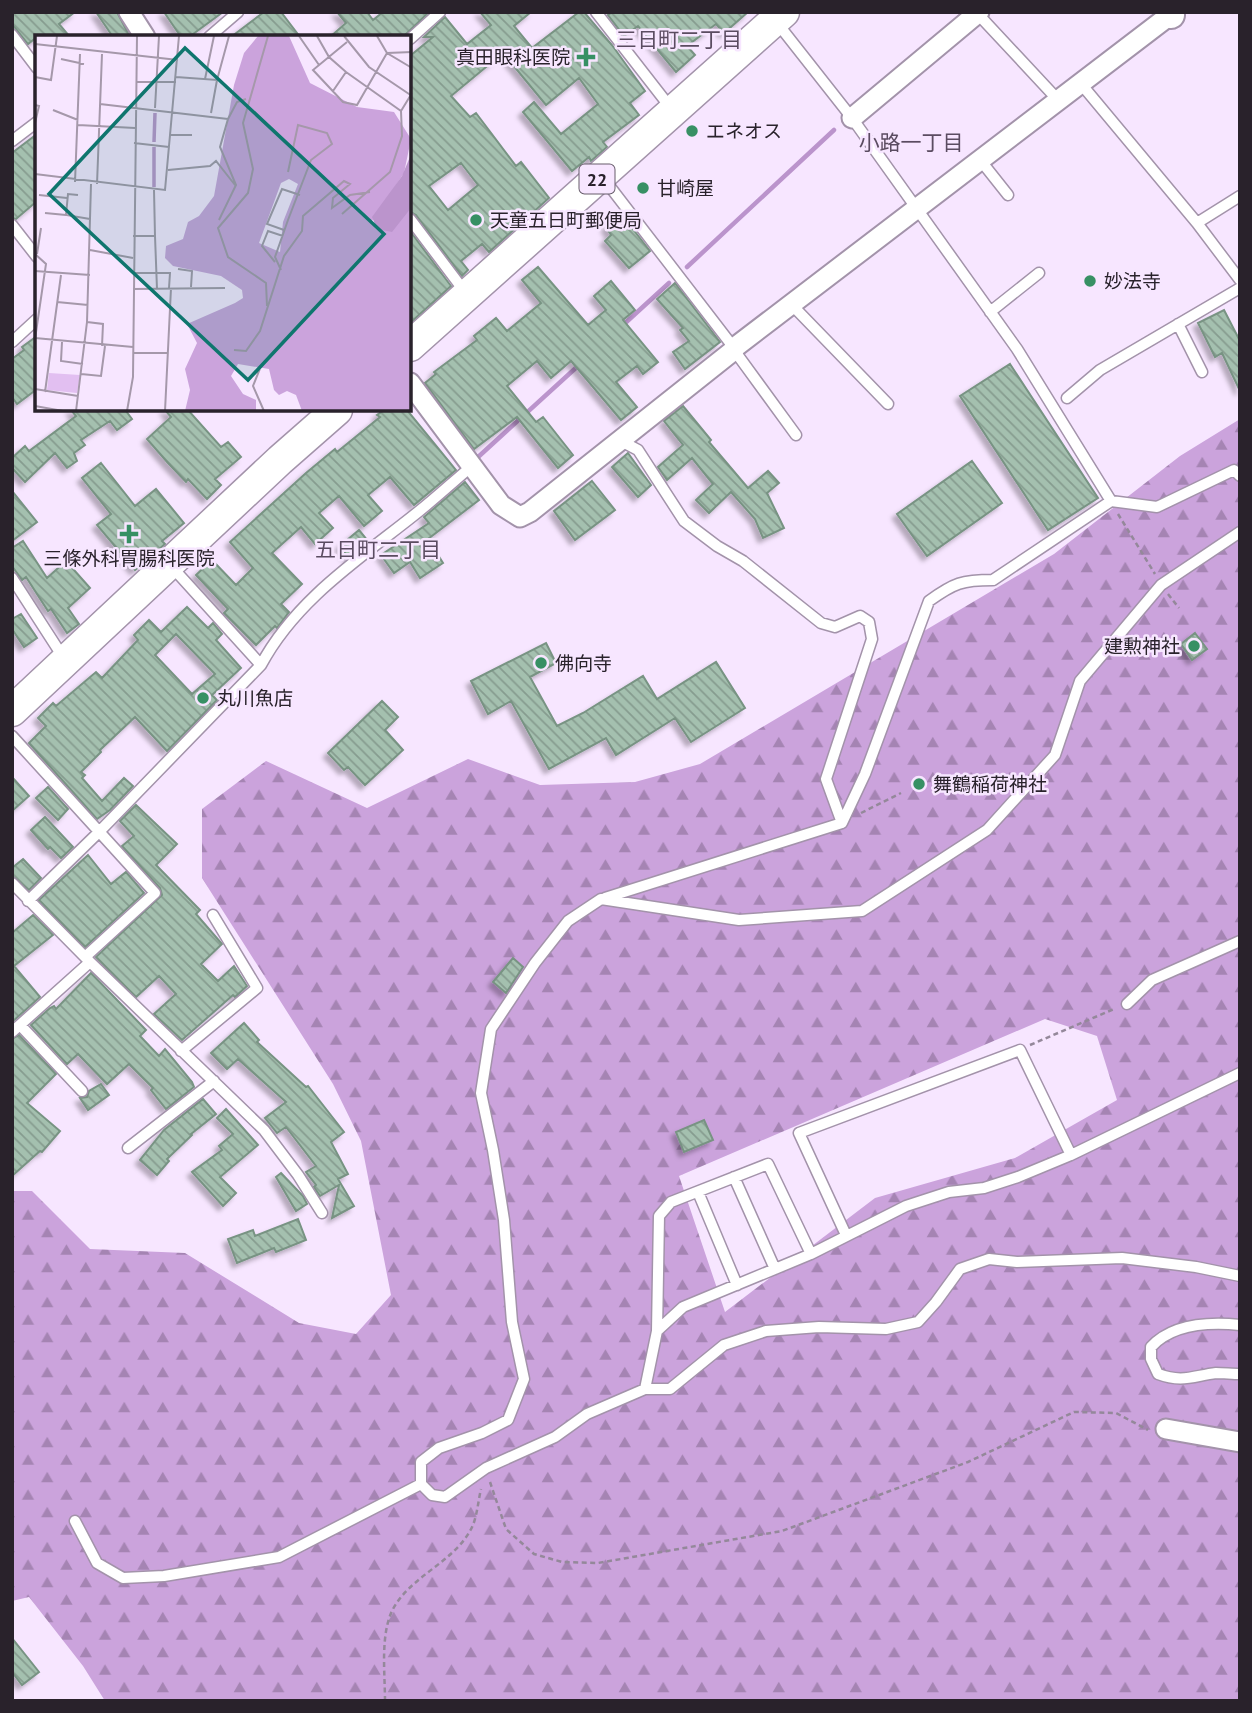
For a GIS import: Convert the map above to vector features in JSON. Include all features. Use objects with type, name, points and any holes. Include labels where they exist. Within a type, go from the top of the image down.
[{"type":"main road","name":"22","points":[[411,345],[776,15]]},
{"type":"main road","points":[[12,711],[336,411]]},
{"type":"street","points":[[129,12],[144,35]]},
{"type":"street","points":[[852,118],[977,13]]},
{"type":"street","points":[[411,384],[501,505],[520,517],[530,512],[915,209],[1082,85],[1171,13]]},
{"type":"street","points":[[1157,1430],[1240,1442]]},
{"type":"lane","points":[[211,35],[239,12]]},
{"type":"lane","points":[[411,38],[440,12]]},
{"type":"lane","points":[[596,12],[673,110]]},
{"type":"lane","points":[[977,13],[1060,101]]},
{"type":"lane","points":[[776,15],[1017,349],[1111,501]]},
{"type":"lane","points":[[12,35],[35,65]]},
{"type":"lane","points":[[1082,85],[1197,223],[1240,280]]},
{"type":"lane","points":[[12,141],[35,124]]},
{"type":"lane","points":[[981,161],[1008,195]]},
{"type":"lane","points":[[601,175],[796,435]]},
{"type":"lane","points":[[1197,223],[1240,196]]},
{"type":"lane","points":[[411,220],[467,295]]},
{"type":"lane","points":[[12,225],[35,254]]},
{"type":"lane","points":[[990,312],[1039,273]]},
{"type":"lane","points":[[1067,398],[1100,370],[1240,288]]},
{"type":"lane","points":[[792,305],[888,404]]},
{"type":"lane","points":[[12,342],[35,321]]},
{"type":"lane","points":[[1178,324],[1202,372]]},
{"type":"lane","points":[[621,441],[638,450],[684,521],[717,546],[743,561],[821,623],[835,627],[859,617],[869,622],[872,639],[827,779],[842,823]]},
{"type":"lane","points":[[28,901],[99,832],[261,664],[272,644],[325,585],[472,466]]},
{"type":"lane","points":[[1240,476],[1234,470],[1157,507],[1111,501],[993,580],[951,584],[929,601],[865,774],[842,823],[601,899],[568,921],[535,963],[491,1029],[481,1093],[502,1209],[510,1271],[512,1322],[524,1379],[509,1420],[439,1448],[421,1462],[421,1484],[432,1495],[445,1497],[486,1468],[555,1437],[587,1414],[645,1389],[670,1389],[724,1345],[766,1331],[819,1326],[886,1329],[918,1322],[960,1269],[989,1259],[1017,1262],[1122,1258],[1196,1267],[1240,1276]]},
{"type":"lane","points":[[601,899],[740,920],[862,911],[987,830],[1055,755],[1080,681],[1161,585],[1240,532]]},
{"type":"lane","points":[[169,564],[261,664]]},
{"type":"lane","points":[[12,578],[65,661]]},
{"type":"lane","points":[[12,736],[155,893],[16,1029],[82,1091]]},
{"type":"lane","points":[[12,883],[87,960],[264,1130],[322,1213]]},
{"type":"lane","points":[[181,1051],[257,988],[213,915]]},
{"type":"lane","points":[[1127,1004],[1152,980],[1240,942]]},
{"type":"lane","points":[[846,1235],[799,1133],[1020,1050],[1071,1155]]},
{"type":"lane","points":[[657,1331],[683,1307],[811,1254],[925,1199],[949,1192],[984,1188],[1018,1177],[1071,1155],[1240,1073]]},
{"type":"lane","points":[[128,1148],[214,1081]]},
{"type":"lane","points":[[645,1389],[657,1331],[659,1216],[671,1202],[768,1164],[811,1254]]},
{"type":"lane","points":[[734,1177],[775,1269]]},
{"type":"lane","points":[[698,1192],[737,1285]]},
{"type":"lane","points":[[1240,1325],[1219,1323],[1176,1330],[1160,1337],[1151,1346],[1151,1359],[1158,1374],[1167,1378],[1185,1380],[1216,1373],[1240,1374]]},
{"type":"lane","points":[[75,1521],[97,1563],[123,1578],[164,1576],[279,1558],[421,1484]]},
{"type":"path","points":[[1111,501],[1161,585],[1179,608]]},
{"type":"path","points":[[842,823],[901,793]]},
{"type":"path","points":[[1020,1050],[1127,1004]]},
{"type":"path","points":[[486,1468],[506,1529],[534,1554],[562,1562],[598,1563],[782,1531],[968,1462],[1074,1412],[1116,1413],[1157,1430]]},
{"type":"path","points":[[385,1701],[387,1630],[393,1609],[407,1590],[449,1556],[471,1530],[486,1468]]},
{"type":"green space","points":[[1240,419],[1240,1701],[105,1701],[83,1666],[29,1597],[12,1601],[12,1191],[32,1191],[90,1249],[185,1253],[299,1323],[356,1334],[391,1295],[361,1141],[333,1084],[202,878],[202,809],[266,761],[367,808],[468,759],[540,785],[635,782],[700,764],[1054,554],[1180,456]],"holes":[[[1045,1019],[1097,1036],[1117,1100],[1015,1158],[875,1198],[725,1312],[679,1176]]]},
{"type":"building","points":[[12,12],[75,12],[59,24],[68,35],[35,35],[35,39],[28,44],[12,24]]},
{"type":"building","points":[[96,12],[117,12],[129,35],[112,35]]},
{"type":"building","points":[[164,12],[223,12],[192,35],[180,35]]},
{"type":"building","points":[[264,12],[281,12],[298,35],[234,35]]},
{"type":"building","points":[[337,12],[367,12],[373,20],[383,12],[429,12],[405,35],[332,35],[346,23]]},
{"type":"building","points":[[480,12],[531,12],[514,26],[532,48],[579,12],[584,12],[645,91],[630,103],[639,115],[603,142],[607,147],[591,161],[589,157],[572,171],[523,112],[534,102],[561,134],[598,104],[579,78],[546,105],[503,53],[451,96],[470,117],[476,113],[516,166],[521,162],[549,198],[489,252],[482,244],[461,261],[468,270],[462,276],[416,215],[411,212],[411,55],[433,37],[424,37],[445,17],[467,44],[491,25]],"holes":[[[461,163],[478,185],[448,210],[429,186]]]},
{"type":"building","points":[[612,12],[748,12],[724,33],[716,24],[687,46],[695,55],[676,72],[638,26],[624,36],[608,15]]},
{"type":"building","points":[[35,136],[35,203],[16,219],[12,218],[12,153]]},
{"type":"building","points":[[622,215],[650,251],[629,268],[605,241],[611,235],[606,227]]},
{"type":"building","points":[[411,232],[451,286],[411,322]]},
{"type":"building","points":[[538,267],[588,325],[606,310],[594,296],[611,281],[635,310],[623,320],[658,362],[643,374],[637,366],[616,382],[637,407],[621,420],[571,361],[551,378],[537,361],[507,386],[536,422],[543,417],[573,455],[558,468],[517,417],[474,449],[425,383],[436,374],[434,372],[477,340],[474,336],[496,318],[507,331],[541,303],[522,280]]},
{"type":"building","points":[[675,283],[720,342],[685,369],[673,352],[689,341],[680,330],[683,328],[657,299]]},
{"type":"building","points":[[1224,310],[1240,341],[1240,391],[1222,353],[1215,357],[1198,323]]},
{"type":"building","points":[[35,337],[35,390],[17,404],[12,397],[12,359],[24,350],[22,347]]},
{"type":"building","points":[[1010,364],[1098,498],[1048,530],[960,396]]},
{"type":"building","points":[[683,406],[748,488],[768,471],[779,483],[767,493],[784,528],[763,538],[755,519],[731,492],[709,513],[696,500],[713,484],[692,458],[667,480],[658,467],[683,445],[664,421]]},
{"type":"building","points":[[72,411],[126,411],[132,419],[117,430],[110,421],[81,440],[85,445],[74,453],[77,461],[67,468],[55,453],[25,482],[12,468],[12,458],[25,446],[29,451],[76,416]]},
{"type":"building","points":[[166,411],[189,411],[221,447],[228,442],[241,457],[215,479],[221,485],[207,499],[188,479],[186,482],[147,439],[171,417]]},
{"type":"building","points":[[383,411],[408,411],[456,470],[414,505],[390,477],[368,495],[382,511],[364,526],[339,496],[319,513],[333,528],[315,544],[301,527],[272,553],[302,584],[281,604],[289,612],[277,628],[275,626],[256,645],[224,613],[228,609],[196,575],[212,560],[236,585],[253,568],[230,542],[306,473],[380,417],[377,415]]},
{"type":"building","points":[[628,453],[651,485],[638,497],[612,467]]},
{"type":"building","points":[[972,461],[1002,503],[927,556],[897,514]]},
{"type":"building","points":[[101,463],[135,506],[156,489],[184,523],[162,541],[165,544],[135,570],[97,525],[111,514],[82,478]]},
{"type":"building","points":[[592,481],[615,510],[575,540],[554,511]]},
{"type":"building","points":[[465,482],[479,500],[428,539],[443,563],[420,578],[410,562],[394,573],[381,555],[429,523],[424,517]]},
{"type":"building","points":[[12,491],[37,522],[12,541]]},
{"type":"building","points":[[359,530],[368,541],[348,557],[340,546]]},
{"type":"building","points":[[23,541],[47,578],[66,561],[90,588],[68,608],[79,624],[67,633],[51,609],[48,611],[26,577],[22,580],[12,566],[12,548]]},
{"type":"building","points":[[187,607],[208,628],[213,623],[222,634],[216,640],[241,668],[212,695],[217,700],[167,751],[135,717],[100,750],[81,772],[85,775],[82,778],[102,801],[124,778],[133,786],[110,810],[97,819],[29,743],[46,726],[38,718],[53,703],[56,706],[96,672],[102,678],[138,640],[134,635],[149,620],[161,632]],"holes":[[[176,634],[215,674],[192,694],[155,655]]]},
{"type":"building","points":[[21,614],[37,638],[24,647],[12,629],[12,619]]},
{"type":"building","points":[[1195,633],[1207,649],[1192,660],[1181,644]]},
{"type":"building","points":[[546,643],[556,663],[530,677],[557,726],[643,676],[657,699],[716,662],[745,708],[691,742],[675,718],[616,755],[606,738],[549,769],[511,701],[488,714],[471,681]]},
{"type":"building","points":[[382,701],[398,717],[385,730],[403,750],[365,785],[348,767],[344,770],[328,753]]},
{"type":"building","points":[[12,777],[29,796],[12,811]]},
{"type":"building","points":[[48,787],[68,809],[58,820],[36,798]]},
{"type":"building","points":[[136,805],[177,844],[156,865],[200,910],[196,914],[222,944],[201,964],[218,981],[234,966],[247,986],[182,1040],[154,1014],[176,994],[159,976],[136,997],[96,957],[162,895],[160,888],[122,846],[134,836],[120,821]]},
{"type":"building","points":[[45,817],[73,847],[61,858],[50,847],[48,849],[31,830]]},
{"type":"building","points":[[88,855],[111,884],[126,872],[144,893],[85,947],[39,900]]},
{"type":"building","points":[[23,859],[41,878],[29,890],[12,876],[12,868]]},
{"type":"building","points":[[33,915],[53,935],[14,966],[40,997],[12,1022],[12,933]]},
{"type":"building","points":[[513,958],[523,967],[506,993],[493,982]]},
{"type":"building","points":[[91,973],[146,1030],[140,1036],[159,1056],[165,1049],[192,1082],[194,1087],[166,1109],[151,1090],[153,1088],[129,1064],[107,1084],[78,1054],[67,1064],[31,1025],[50,1008],[54,1006],[56,1009]]},
{"type":"building","points":[[244,1023],[259,1040],[257,1042],[308,1086],[344,1132],[331,1142],[348,1174],[338,1179],[354,1206],[332,1218],[339,1185],[320,1196],[306,1172],[316,1166],[286,1127],[277,1133],[265,1118],[286,1102],[238,1059],[227,1069],[211,1053]]},
{"type":"building","points":[[19,1035],[56,1074],[27,1103],[60,1131],[42,1152],[12,1176],[12,1039]]},
{"type":"building","points":[[101,1084],[109,1095],[88,1110],[80,1098],[87,1097],[89,1091]]},
{"type":"building","points":[[203,1099],[216,1114],[191,1134],[167,1159],[169,1161],[157,1175],[140,1160],[164,1130]]},
{"type":"building","points":[[226,1109],[258,1145],[220,1177],[236,1193],[223,1206],[192,1172],[222,1150],[219,1146],[233,1134],[217,1118]]},
{"type":"building","points":[[704,1120],[713,1140],[684,1152],[676,1132]]},
{"type":"building","points":[[281,1173],[307,1204],[296,1211],[276,1177]]},
{"type":"building","points":[[298,1219],[306,1240],[276,1252],[274,1248],[237,1263],[228,1239],[253,1230],[255,1236]]},
{"type":"building","points":[[12,1638],[39,1672],[22,1685],[12,1672]]},
{"type":"waterway","points":[[687,267],[834,130]]},
{"type":"waterway","points":[[622,326],[669,283]]},
{"type":"waterway","points":[[477,458],[579,365]]},
{"type":"place","name":"真田眼科医院","points":[[586,57]]},
{"type":"place","name":"エネオス","points":[[692,131]]},
{"type":"place","name":"甘崎屋","points":[[643,188]]},
{"type":"place","name":"天童五日町郵便局","points":[[476,220]]},
{"type":"place","name":"妙法寺","points":[[1090,281]]},
{"type":"place","name":"三條外科胃腸科医院","points":[[129,534]]},
{"type":"place","name":"建勲神社","points":[[1194,646]]},
{"type":"place","name":"佛向寺","points":[[541,663]]},
{"type":"place","name":"丸川魚店","points":[[203,698]]},
{"type":"place","name":"舞鶴稲荷神社","points":[[919,784]]},
{"type":"district","name":"三日町二丁目","points":[[679,39]]},
{"type":"district","name":"小路一丁目","points":[[911,142]]},
{"type":"district","name":"五日町二丁目","points":[[378,549]]}]
